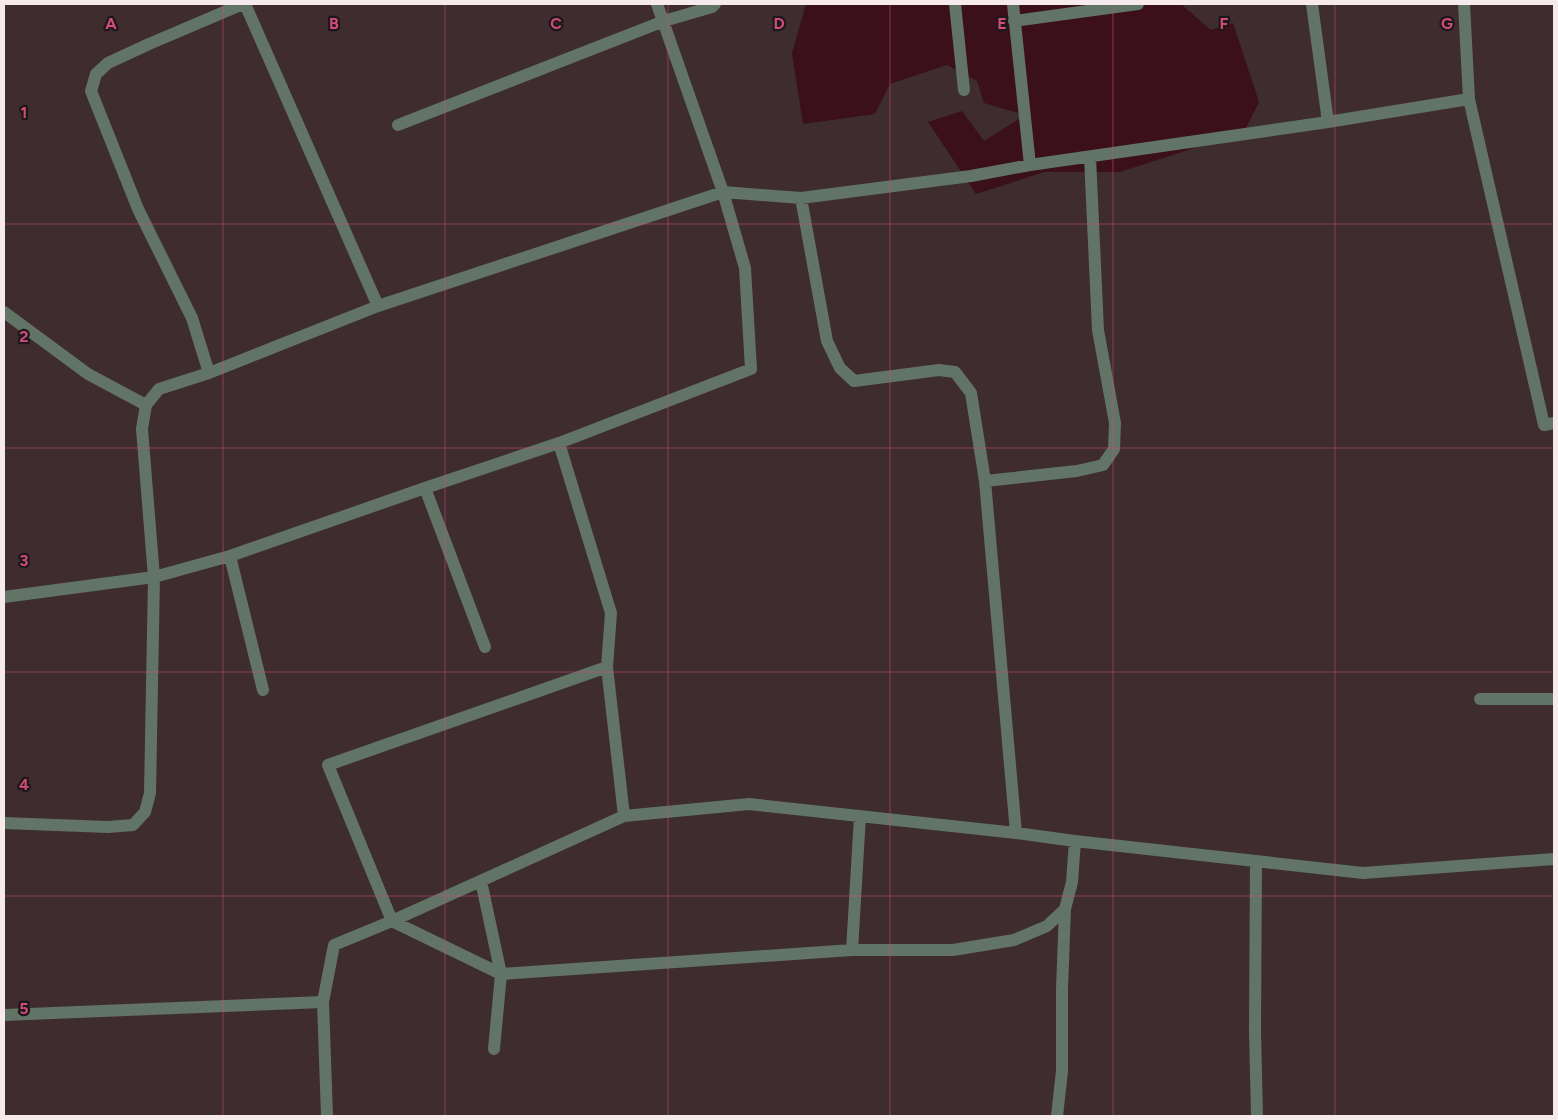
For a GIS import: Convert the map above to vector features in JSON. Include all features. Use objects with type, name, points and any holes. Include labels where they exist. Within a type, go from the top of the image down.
[{"type":"street","points":[[209,373],[192,318],[138,209],[91,91],[96,74],[108,63],[244,4],[378,306]]},
{"type":"street","points":[[4,597],[154,577],[230,556],[559,443],[750,369],[745,268],[723,192],[657,4]]},
{"type":"street","points":[[398,125],[664,21],[712,7],[715,4]]},
{"type":"street","points":[[955,4],[964,90]]},
{"type":"street","points":[[1013,4],[1030,165]]},
{"type":"street","points":[[1014,21],[1138,4]]},
{"type":"street","points":[[1312,4],[1328,122]]},
{"type":"street","points":[[1464,4],[1469,99],[1544,425],[1554,423]]},
{"type":"street","points":[[4,823],[108,827],[133,825],[145,812],[150,793],[154,577],[142,429],[146,405],[159,389],[209,373],[378,306],[723,192],[801,198],[971,176],[1030,165],[1328,122],[1469,99]]},
{"type":"street","points":[[986,482],[1077,472],[1104,465],[1114,448],[1115,423],[1098,330],[1090,157]]},
{"type":"street","points":[[801,198],[827,341],[840,368],[854,380],[939,370],[955,372],[971,393],[986,482],[1016,833]]},
{"type":"street","points":[[4,312],[88,374],[146,405]]},
{"type":"street","points":[[559,443],[610,613],[606,667],[624,816]]},
{"type":"street","points":[[425,488],[485,647]]},
{"type":"street","points":[[230,556],[263,690]]},
{"type":"street","points":[[606,667],[328,765],[392,921],[501,974],[852,950],[954,950],[1014,940],[1047,926],[1065,909]]},
{"type":"street","points":[[1480,699],[1554,699]]},
{"type":"street","points":[[327,1116],[323,1002],[334,945],[392,921],[624,816],[749,804],[1363,873],[1554,859]]},
{"type":"street","points":[[852,950],[860,816]]},
{"type":"street","points":[[1057,1116],[1062,1071],[1065,909],[1072,882],[1075,841]]},
{"type":"street","points":[[1256,861],[1255,1031],[1257,1116]]},
{"type":"street","points":[[481,881],[501,974],[494,1049]]},
{"type":"street","points":[[4,1015],[323,1002]]},
{"type":"shaded area","points":[[806,4],[1181,4],[1211,30],[1233,23],[1259,102],[1244,132],[1120,172],[1044,172],[976,194],[928,122],[962,111],[984,141],[1025,115],[984,103],[977,81],[947,65],[890,84],[875,114],[803,124],[792,53]]}]
